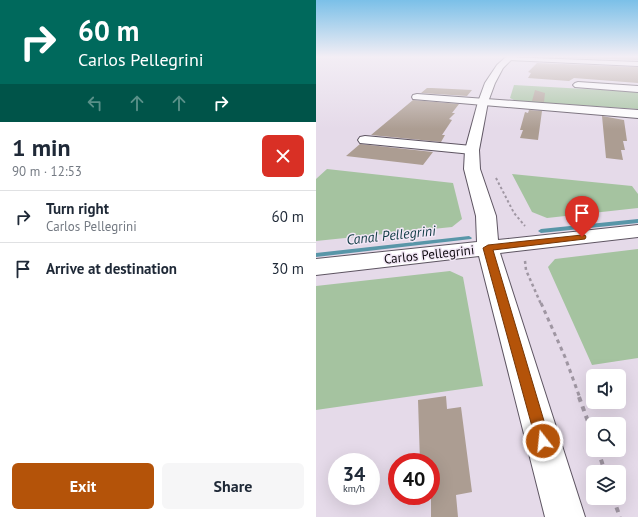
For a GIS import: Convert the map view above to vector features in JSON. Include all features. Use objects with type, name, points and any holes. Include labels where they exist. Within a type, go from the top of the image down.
[{"type":"street","points":[[491,81],[483,102],[472,150],[472,169],[486,216],[488,248],[564,517]]},
{"type":"street","points":[[578,85],[638,89]]},
{"type":"street","points":[[417,97],[638,114]]},
{"type":"street","points":[[365,140],[472,150]]},
{"type":"street","name":"Carlos Pellegrini","points":[[316,267],[638,231]]},
{"type":"path","points":[[494,175],[514,213],[525,225],[526,270],[565,357],[587,417]]},
{"type":"path","points":[[616,505],[620,517]]},
{"type":"green space","points":[[514,85],[638,92],[638,109],[516,101],[510,98]]},
{"type":"green space","points":[[327,169],[453,183],[462,219],[452,227],[316,241],[316,179]]},
{"type":"green space","points":[[512,174],[632,186],[638,194],[638,208],[547,218],[532,212]]},
{"type":"green space","points":[[638,249],[638,358],[592,365],[548,267],[555,259]]},
{"type":"green space","points":[[450,271],[463,277],[483,386],[316,410],[316,286]]},
{"type":"building","points":[[614,81],[638,81],[638,83]]},
{"type":"building","points":[[427,88],[472,90],[467,96],[421,93]]},
{"type":"building","points":[[535,90],[545,93],[544,102],[532,101]]},
{"type":"building","points":[[413,100],[459,104],[452,113],[455,113],[449,119],[452,120],[442,135],[445,135],[441,142],[371,135]]},
{"type":"building","points":[[529,110],[542,111],[538,140],[520,138],[523,130],[520,130],[525,112],[528,113]]},
{"type":"building","points":[[602,116],[624,120],[627,141],[623,141],[625,150],[621,150],[623,160],[606,158]]},
{"type":"building","points":[[360,144],[433,152],[423,165],[346,156]]},
{"type":"building","points":[[446,396],[447,409],[461,407],[472,492],[456,495],[458,517],[431,517],[431,505],[440,505],[440,453],[420,453],[418,400]]},
{"type":"waterway","name":"Canal Pellegrini","points":[[541,231],[638,221]]},
{"type":"waterway","name":"Canal Pellegrini","points":[[316,255],[469,238]]},
{"type":"route","points":[[543,441],[488,248],[582,237]]}]
